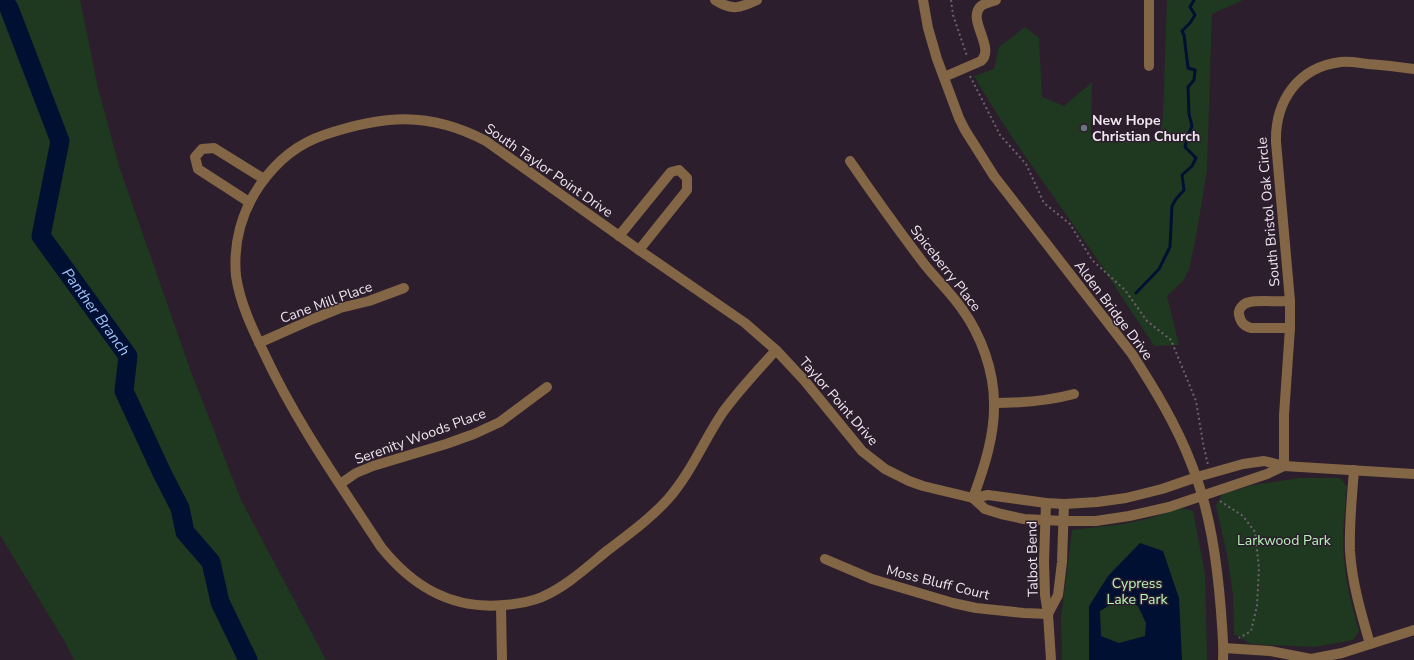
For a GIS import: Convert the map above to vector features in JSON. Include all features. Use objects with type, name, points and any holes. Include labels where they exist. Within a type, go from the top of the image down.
[{"type":"street","points":[[715,0],[728,7],[741,7],[757,0]]},
{"type":"street","name":"Alden Bridge Drive","points":[[923,0],[935,54],[959,118],[990,170],[1132,354],[1150,382],[1174,426],[1197,477],[1206,508],[1215,555],[1219,588],[1224,648],[1223,660]]},
{"type":"street","points":[[944,77],[983,59],[986,51],[977,19],[977,13],[982,5],[996,0]]},
{"type":"street","points":[[1149,0],[1149,66]]},
{"type":"street","name":"South Bristol Oak Circle","points":[[1284,466],[1284,415],[1290,328],[1290,301],[1276,142],[1276,123],[1282,105],[1296,84],[1316,70],[1328,65],[1341,62],[1353,62],[1414,69]]},
{"type":"street","name":"South Taylor Point Drive","points":[[400,118],[426,120],[450,125],[470,132],[486,141],[619,236],[745,323],[776,350],[747,382],[723,412],[678,487],[649,518],[567,583],[555,590],[531,601],[500,606],[474,606],[462,604],[438,594],[414,581],[390,558],[381,547],[286,398],[259,343],[242,304],[236,274],[237,243],[242,222],[249,202],[264,179],[284,157],[295,149],[322,135],[378,120],[400,118]]},
{"type":"street","points":[[249,202],[198,169],[195,157],[202,149],[214,148],[264,179]]},
{"type":"street","name":"Spiceberry Place","points":[[850,161],[908,243],[932,274],[962,308],[981,345],[992,381],[994,403],[987,453],[973,498]]},
{"type":"street","points":[[619,236],[671,172],[679,170],[687,178],[687,190],[639,250]]},
{"type":"street","name":"Cane Mill Place","points":[[259,343],[340,308],[369,301],[404,288]]},
{"type":"street","points":[[1290,301],[1249,302],[1240,309],[1239,314],[1242,322],[1251,328],[1290,328]]},
{"type":"street","name":"Taylor Point Drive","points":[[776,350],[804,380],[862,451],[875,462],[885,469],[916,483],[973,498],[986,509],[1001,514],[1024,519],[1064,521],[1096,520],[1129,516],[1169,507],[1267,474],[1284,466]]},
{"type":"street","name":"Serenity Woods Place","points":[[340,484],[356,473],[373,466],[446,444],[474,434],[500,422],[547,387]]},
{"type":"street","points":[[994,403],[1022,403],[1074,394]]},
{"type":"street","name":"Taylor Point Drive","points":[[973,498],[996,495],[1046,503],[1064,504],[1097,502],[1126,498],[1162,489],[1210,472],[1243,464],[1264,461],[1284,466],[1414,474]]},
{"type":"street","points":[[1354,470],[1350,551],[1358,607],[1370,644]]},
{"type":"street","name":"Talbot Bend","points":[[1046,503],[1045,595],[1048,614],[1051,660]]},
{"type":"street","name":"Talbot Bend","points":[[1048,614],[1058,595],[1062,562],[1064,504]]},
{"type":"street","name":"Moss Bluff Court","points":[[825,559],[872,579],[953,603],[976,608],[1048,614]]},
{"type":"street","points":[[500,606],[502,660]]},
{"type":"street","points":[[1224,648],[1270,652],[1309,660],[1342,653],[1414,630]]},
{"type":"path","points":[[951,0],[953,15],[965,47],[970,76],[1000,135],[1026,164],[1044,203],[1070,224],[1092,260],[1125,290],[1147,321],[1171,340],[1196,401],[1203,443],[1210,472]]},
{"type":"path","points":[[1216,490],[1219,500],[1243,516],[1255,532],[1258,568],[1258,606],[1251,631],[1240,637],[1237,649]]},
{"type":"green space","points":[[0,0],[80,0],[98,88],[119,166],[190,369],[241,500],[326,660],[74,660],[65,642],[0,535]]},
{"type":"green space","points":[[1167,0],[1243,0],[1212,14],[1207,170],[1189,269],[1183,281],[1167,296],[1179,345],[1154,346],[1091,250],[1016,143],[987,99],[974,76],[994,69],[999,47],[1025,27],[1039,38],[1042,97],[1064,106],[1092,82],[1091,139],[1159,141],[1163,116]]},
{"type":"green space","name":"Larkwood Park","points":[[1300,478],[1340,478],[1347,487],[1343,549],[1346,577],[1359,631],[1353,640],[1315,647],[1251,644],[1234,634],[1233,595],[1227,554],[1216,505],[1223,494],[1253,485]]},
{"type":"green space","name":"Cypress Lake Park","points":[[1181,508],[1193,511],[1205,574],[1207,660],[1062,660],[1061,618],[1072,530],[1123,524],[1151,518]]},
{"type":"water","points":[[1140,543],[1163,551],[1179,598],[1182,660],[1089,660],[1089,606],[1108,576]],"holes":[[[1120,599],[1138,606],[1146,623],[1145,636],[1119,643],[1101,636],[1100,611]]]},
{"type":"waterway","name":"Panther Branch","points":[[3,0],[9,8],[60,141],[41,236],[128,356],[124,391],[180,508],[185,532],[211,562],[220,602],[248,660]]},
{"type":"waterway","points":[[1136,293],[1159,269],[1170,247],[1172,206],[1184,190],[1182,175],[1192,166],[1196,158],[1185,147],[1192,126],[1189,114],[1188,87],[1194,80],[1195,70],[1188,68],[1184,35],[1182,31],[1195,15],[1190,7],[1194,0]]},
{"type":"place","name":"New Hope Christian Church","points":[[1084,128]]}]
